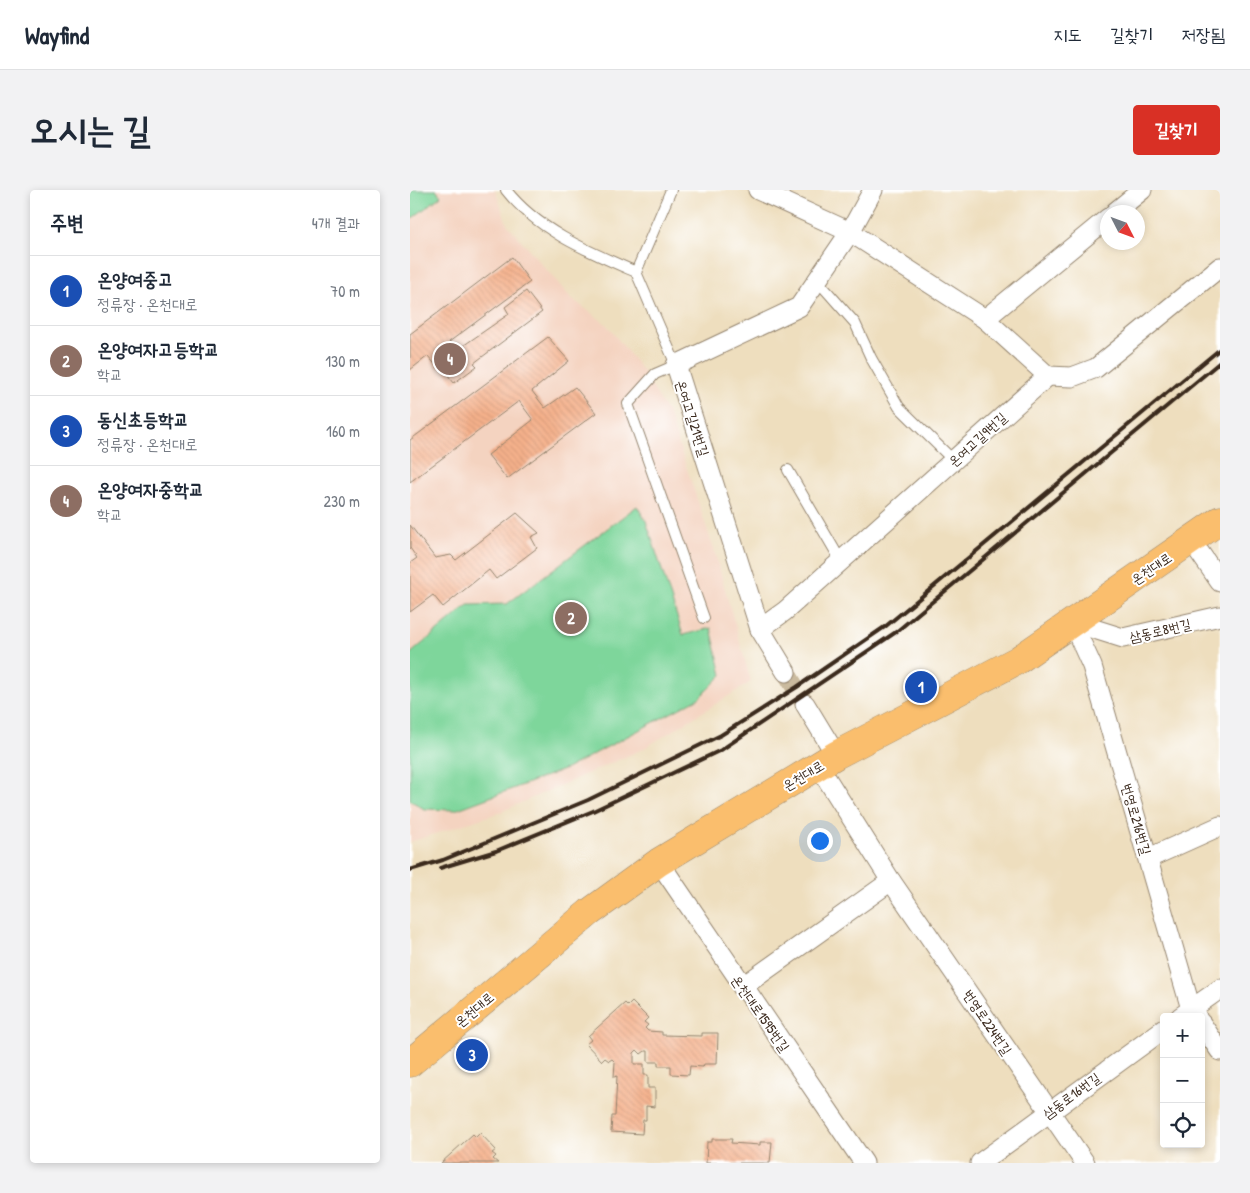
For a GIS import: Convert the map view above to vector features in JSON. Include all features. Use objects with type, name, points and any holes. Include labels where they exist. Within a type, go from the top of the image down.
[{"type":"main road","name":"온천대로","points":[[410,1063],[590,912],[659,862],[827,760],[1018,660],[1220,520]]},
{"type":"street","points":[[758,190],[850,232],[985,319],[1048,376],[1072,377],[1096,368],[1220,267]]},
{"type":"street","name":"온여고길21번길","points":[[760,629],[676,365],[799,307],[850,232],[872,190]]},
{"type":"street","points":[[1124,205],[1142,190]]},
{"type":"street","points":[[985,319],[1100,225]]},
{"type":"street","name":"온여고길9번길","points":[[760,629],[785,611],[1048,376]]},
{"type":"street","points":[[1191,540],[1220,582]]},
{"type":"street","name":"삼동로8번길","points":[[1072,622],[1123,638],[1220,616]]},
{"type":"street","name":"번영로216번길","points":[[1072,622],[1092,666],[1149,858],[1191,1013]]},
{"type":"street","points":[[760,629],[786,672]]},
{"type":"street","points":[[806,704],[827,760]]},
{"type":"street","name":"번영로224번길","points":[[827,760],[891,881],[1085,1163]]},
{"type":"street","points":[[1149,858],[1220,826]]},
{"type":"street","name":"온천대로1595번길","points":[[659,862],[742,987],[864,1163]]},
{"type":"street","points":[[742,987],[891,881]]},
{"type":"street","points":[[1195,1013],[1220,989]]},
{"type":"street","name":"삼동로16번길","points":[[980,1163],[1160,1032]]},
{"type":"street","name":"번영로216번길","points":[[1205,1032],[1220,1051]]},
{"type":"lane","points":[[506,190],[518,205],[575,246],[636,272],[676,365],[655,374],[628,404],[704,618]]},
{"type":"lane","points":[[636,272],[671,190]]},
{"type":"lane","points":[[817,280],[855,323],[871,358],[899,407],[953,460]]},
{"type":"lane","points":[[788,470],[841,561]]},
{"type":"shaded area","points":[[410,190],[495,190],[507,224],[571,298],[606,324],[642,370],[669,415],[715,553],[751,682],[643,749],[498,813],[410,842]]},
{"type":"green space","points":[[410,190],[436,190],[441,196],[410,220]]},
{"type":"green space","points":[[637,506],[646,521],[683,635],[711,628],[722,675],[699,698],[566,769],[455,810],[424,809],[410,800],[410,654],[468,605],[507,604]]},
{"type":"building","points":[[512,257],[530,282],[449,342],[453,346],[448,351],[453,358],[438,368],[428,356],[410,370],[410,334]]},
{"type":"building","points":[[526,291],[542,312],[474,363],[477,366],[454,383],[444,370],[462,357],[457,350],[509,314],[505,307]]},
{"type":"building","points":[[548,337],[569,361],[532,391],[545,408],[575,387],[596,413],[507,479],[488,455],[533,420],[519,401],[410,482],[410,440]]},
{"type":"building","points":[[517,513],[539,533],[531,537],[537,548],[496,579],[489,570],[443,607],[433,595],[410,612],[410,563],[417,558],[410,548],[410,525],[435,558],[451,555],[456,560]]},
{"type":"building","points":[[632,1002],[648,1018],[644,1022],[648,1025],[645,1028],[648,1031],[662,1032],[662,1035],[702,1036],[702,1033],[718,1033],[717,1064],[704,1064],[703,1067],[690,1066],[689,1075],[671,1074],[671,1066],[658,1066],[658,1062],[648,1062],[648,1051],[641,1054],[637,1050],[634,1053],[634,1064],[644,1064],[644,1075],[648,1075],[648,1088],[655,1088],[655,1107],[646,1106],[646,1120],[643,1120],[642,1134],[611,1132],[612,1116],[615,1116],[617,1076],[614,1077],[615,1062],[612,1059],[609,1061],[605,1058],[602,1061],[586,1044],[591,1040],[588,1036],[625,1003],[628,1006]]},
{"type":"building","points":[[480,1133],[496,1150],[492,1153],[496,1156],[493,1159],[498,1163],[441,1163],[473,1134],[476,1137]]},
{"type":"building","points":[[712,1139],[732,1139],[731,1143],[760,1145],[760,1142],[772,1142],[770,1163],[706,1163],[707,1142],[712,1142]]},
{"type":"tunnel","points":[[786,672],[805,704]]},
{"type":"railway","points":[[410,870],[443,860],[588,800],[721,735],[797,687],[886,626],[1220,349]]},
{"type":"railway","points":[[440,868],[496,851],[593,811],[721,750],[896,632],[1220,362]]},
{"type":"place","name":"온양여자중학교","points":[[450,359]]},
{"type":"place","name":"온양여자고등학교","points":[[571,618]]},
{"type":"place","name":"온양여중고","points":[[921,687]]},
{"type":"place","name":"동신초등학교","points":[[472,1055]]}]
